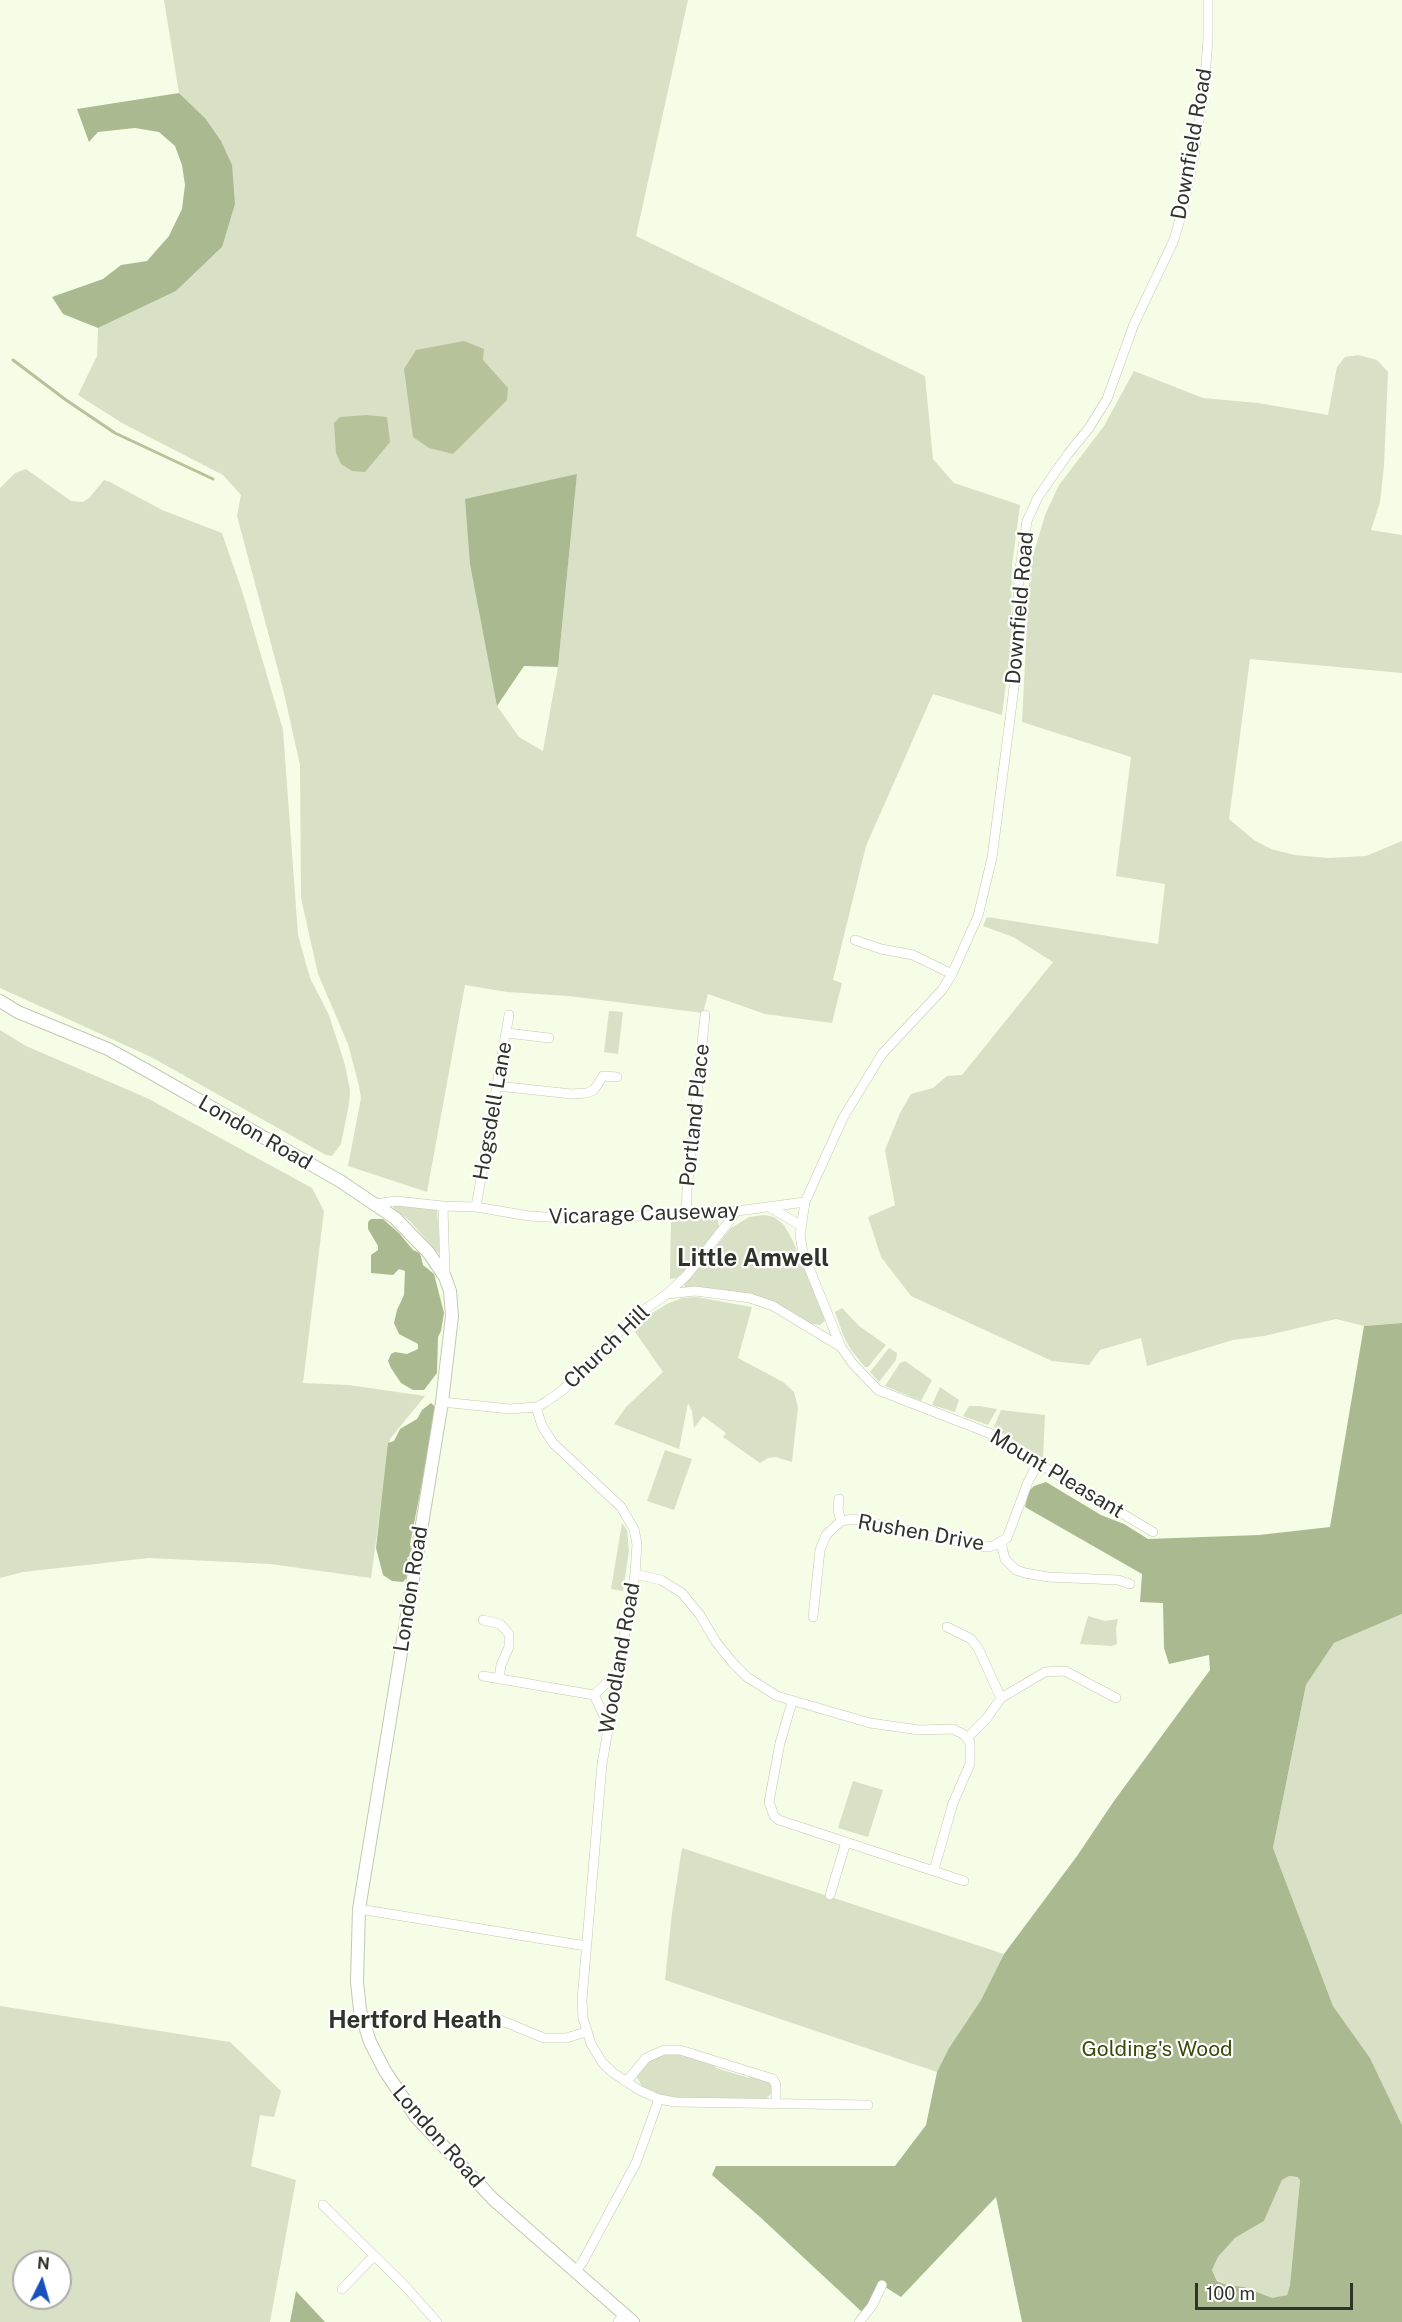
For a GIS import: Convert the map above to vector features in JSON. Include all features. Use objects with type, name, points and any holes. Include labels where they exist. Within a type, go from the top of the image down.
[{"type":"main road","name":"London Road","points":[[0,1002],[18,1012],[108,1049],[376,1204],[412,1234],[445,1276],[450,1291],[452,1316],[442,1402],[359,1909],[357,1982],[360,2010],[370,2042],[396,2090],[416,2117],[493,2199],[625,2319]]},
{"type":"street","name":"Downfield Road","points":[[800,1225],[805,1202],[843,1118],[882,1054],[942,990],[952,974],[978,916],[992,858],[1015,679],[1019,574],[1028,521],[1038,497],[1089,428],[1107,399],[1134,324],[1173,240],[1184,205],[1195,145],[1206,58],[1208,0]]},
{"type":"street","points":[[855,940],[881,949],[913,955],[952,974]]},
{"type":"street","name":"Hogsdell Lane","points":[[476,1207],[509,1015]]},
{"type":"street","name":"Portland Place","points":[[686,1214],[705,1016]]},
{"type":"street","points":[[507,1033],[549,1038]]},
{"type":"street","points":[[497,1086],[572,1094],[587,1093],[594,1090],[603,1076],[617,1077]]},
{"type":"street","name":"Vicarage Causeway","points":[[376,1204],[396,1201],[476,1207],[529,1216],[570,1219],[629,1218],[737,1211],[805,1202]]},
{"type":"street","points":[[442,1206],[445,1276]]},
{"type":"street","points":[[771,1208],[800,1225]]},
{"type":"street","name":"Church Hill","points":[[442,1402],[510,1409],[536,1407],[546,1402],[564,1389],[634,1317],[667,1294],[687,1275],[737,1211]]},
{"type":"street","name":"Mount Pleasant","points":[[800,1225],[803,1252],[841,1347],[870,1383],[884,1394],[999,1437],[1153,1532]]},
{"type":"street","name":"Mount Pleasant","points":[[667,1294],[695,1291],[750,1298],[773,1306],[841,1347]]},
{"type":"street","name":"Woodland Road","points":[[536,1407],[542,1426],[553,1443],[621,1507],[632,1523],[637,1544],[635,1574],[608,1724],[582,2000],[586,2032]]},
{"type":"street","name":"Rushen Drive","points":[[813,1617],[822,1542],[841,1521],[853,1520],[985,1547],[1001,1543],[1010,1532],[1028,1482],[1038,1463]]},
{"type":"street","name":"Rushen Drive","points":[[839,1499],[838,1510],[841,1521]]},
{"type":"street","name":"Rushen Drive","points":[[1001,1543],[1005,1559],[1017,1570],[1025,1573],[1048,1577],[1118,1580],[1130,1584]]},
{"type":"street","points":[[635,1574],[661,1580],[682,1593],[700,1615],[724,1653],[764,1690],[792,1702],[870,1723],[895,1728],[958,1730],[967,1738],[972,1749],[970,1764],[953,1803],[934,1870]]},
{"type":"street","points":[[483,1620],[504,1626],[510,1638],[499,1679]]},
{"type":"street","points":[[947,1627],[971,1639],[978,1648],[1001,1698]]},
{"type":"street","points":[[967,1738],[987,1718],[1001,1698],[1035,1676],[1053,1670],[1072,1674],[1116,1698]]},
{"type":"street","points":[[594,1695],[617,1673]]},
{"type":"street","points":[[483,1676],[594,1695]]},
{"type":"street","points":[[594,1695],[608,1724]]},
{"type":"street","points":[[792,1702],[769,1802],[770,1810],[779,1820],[964,1881]]},
{"type":"street","points":[[830,1895],[846,1842]]},
{"type":"street","points":[[359,1909],[586,1946]]},
{"type":"street","points":[[500,2020],[544,2038],[566,2038],[586,2032],[602,2062],[626,2082],[659,2099],[675,2102],[868,2105]]},
{"type":"street","points":[[626,2082],[641,2063],[654,2053],[680,2050],[773,2079],[777,2085],[776,2104]]},
{"type":"street","points":[[575,2272],[636,2163],[659,2099]]},
{"type":"street","points":[[323,2205],[406,2287],[437,2322]]},
{"type":"street","points":[[342,2289],[374,2256]]},
{"type":"street","points":[[859,2322],[872,2306],[882,2285]]},
{"type":"shaded area","points":[[164,0],[688,0],[636,236],[925,376],[933,459],[954,483],[1020,505],[1012,565],[1011,644],[1002,715],[933,694],[866,846],[833,980],[842,983],[832,1023],[765,1014],[708,994],[703,1013],[569,996],[507,992],[465,985],[427,1192],[348,1166],[361,1098],[348,1044],[318,974],[301,898],[300,765],[283,689],[237,516],[241,495],[223,475],[122,423],[78,395],[97,356],[98,328],[176,291],[222,247],[205,118],[179,93]],"holes":[[[577,474],[558,667],[543,751],[519,737],[497,706]]]},
{"type":"shaded area","points":[[464,341],[484,349],[483,360],[508,388],[507,400],[453,454],[429,448],[413,437],[404,369],[416,350]]},
{"type":"shaded area","points":[[1358,355],[1377,360],[1388,372],[1384,466],[1380,502],[1371,530],[1402,535],[1402,673],[1250,659],[1229,819],[1254,840],[1271,849],[1295,855],[1328,858],[1366,856],[1402,841],[1402,1323],[1364,1326],[1336,1319],[1264,1336],[1233,1340],[1147,1366],[1141,1338],[1100,1350],[1089,1365],[1052,1361],[911,1296],[881,1257],[868,1217],[895,1205],[885,1150],[900,1113],[911,1094],[933,1088],[947,1076],[962,1075],[1053,962],[1013,937],[983,926],[987,917],[1158,944],[1165,884],[1116,876],[1131,757],[1022,722],[1030,566],[1045,515],[1059,485],[1104,426],[1134,371],[1203,398],[1258,403],[1328,415],[1337,367],[1345,357]]},
{"type":"shaded area","points":[[367,415],[387,417],[390,442],[365,472],[352,471],[341,464],[336,453],[334,423],[340,417]]},
{"type":"shaded area","points":[[26,469],[71,501],[83,502],[104,480],[162,510],[222,533],[243,594],[283,730],[298,935],[310,978],[329,1015],[345,1065],[350,1090],[341,1144],[332,1156],[326,1155],[151,1057],[0,988],[0,488],[15,473]]},
{"type":"shaded area","points":[[609,1011],[623,1012],[618,1054],[604,1052]]},
{"type":"shaded area","points":[[0,1030],[26,1046],[147,1098],[312,1188],[324,1211],[303,1383],[349,1385],[425,1396],[390,1439],[371,1578],[270,1564],[149,1558],[23,1572],[0,1578]]},
{"type":"shaded area","points":[[395,1205],[437,1210],[440,1251],[438,1253],[410,1221],[393,1208]]},
{"type":"shaded area","points":[[764,1215],[774,1217],[784,1225],[792,1239],[823,1313],[825,1321],[820,1325],[812,1324],[789,1310],[750,1294],[685,1287],[684,1285],[731,1228],[749,1217]]},
{"type":"shaded area","points":[[710,1217],[718,1220],[719,1226],[686,1271],[670,1279],[671,1220]]},
{"type":"shaded area","points":[[696,1297],[752,1307],[738,1358],[783,1382],[794,1392],[798,1407],[792,1462],[776,1457],[768,1458],[760,1463],[723,1437],[726,1433],[703,1416],[694,1428],[692,1411],[688,1403],[679,1449],[614,1424],[626,1407],[663,1372],[633,1329],[636,1323],[667,1304],[682,1298]]},
{"type":"shaded area","points":[[842,1308],[859,1326],[886,1345],[868,1367],[865,1367],[851,1350],[844,1337],[835,1312]]},
{"type":"shaded area","points":[[889,1348],[897,1353],[896,1360],[879,1382],[870,1372]]},
{"type":"shaded area","points":[[905,1361],[932,1380],[921,1401],[885,1386],[900,1363]]},
{"type":"shaded area","points":[[940,1387],[959,1400],[955,1412],[932,1405]]},
{"type":"shaded area","points":[[969,1406],[997,1409],[988,1425],[963,1416]]},
{"type":"shaded area","points":[[1001,1410],[1045,1415],[1043,1459],[994,1427]]},
{"type":"shaded area","points":[[665,1450],[692,1459],[674,1510],[647,1501]]},
{"type":"shaded area","points":[[622,1523],[627,1530],[629,1551],[623,1591],[611,1589]]},
{"type":"shaded area","points":[[1402,1614],[1402,2125],[1370,2058],[1333,2006],[1273,1848],[1306,1685],[1334,1643]]},
{"type":"shaded area","points":[[1088,1616],[1105,1621],[1118,1619],[1117,1644],[1112,1646],[1080,1644]]},
{"type":"shaded area","points":[[853,1781],[883,1790],[868,1837],[838,1828]]},
{"type":"shaded area","points":[[682,1848],[1004,1954],[981,2000],[949,2048],[937,2072],[665,1980]]},
{"type":"shaded area","points":[[0,2006],[230,2042],[281,2091],[274,2117],[260,2115],[251,2166],[296,2180],[270,2322],[0,2322]]},
{"type":"shaded area","points":[[669,2053],[681,2054],[713,2064],[716,2068],[749,2078],[750,2076],[771,2081],[773,2088],[771,2094],[766,2099],[759,2100],[666,2097],[643,2088],[636,2076],[649,2059]]},
{"type":"shaded area","points":[[1289,2176],[1300,2180],[1290,2285],[1287,2295],[1272,2299],[1244,2287],[1227,2285],[1217,2280],[1212,2270],[1218,2257],[1235,2238],[1264,2221],[1282,2180]]},
{"type":"green space","points":[[179,93],[205,118],[221,141],[232,165],[235,204],[222,247],[176,291],[98,328],[63,314],[52,297],[103,279],[121,265],[147,261],[169,236],[182,209],[185,185],[182,165],[175,146],[159,132],[135,128],[98,132],[89,142],[77,109]]},
{"type":"green space","points":[[577,474],[558,667],[524,666],[497,706],[470,564],[465,499]]},
{"type":"green space","points":[[371,1219],[383,1219],[413,1250],[420,1253],[423,1265],[434,1274],[444,1313],[438,1337],[437,1373],[424,1390],[413,1390],[401,1383],[388,1361],[391,1354],[395,1352],[407,1354],[418,1349],[418,1344],[399,1334],[394,1323],[404,1295],[405,1271],[399,1269],[393,1275],[371,1273],[371,1255],[378,1250],[378,1246],[368,1229],[368,1222]]},
{"type":"green space","name":"Golding's Wood","points":[[1402,1323],[1402,1614],[1334,1643],[1306,1685],[1273,1848],[1333,2006],[1370,2058],[1402,2125],[1402,2322],[1022,2322],[996,2197],[901,2297],[882,2285],[862,2312],[712,2175],[716,2166],[895,2166],[926,2125],[937,2072],[949,2048],[981,2000],[1004,1954],[1210,1670],[1209,1655],[1169,1664],[1164,1648],[1163,1603],[1140,1602],[1142,1574],[1025,1507],[1029,1491],[1034,1486],[1046,1482],[1101,1515],[1124,1524],[1148,1539],[1259,1535],[1330,1527],[1364,1326]],"holes":[[[1289,2176],[1300,2180],[1290,2285],[1287,2295],[1272,2298],[1244,2287],[1217,2281],[1212,2270],[1218,2257],[1235,2238],[1264,2221],[1282,2180]]]},
{"type":"green space","points":[[431,1403],[435,1407],[435,1416],[410,1544],[412,1554],[407,1558],[411,1570],[403,1582],[392,1581],[383,1575],[376,1548],[388,1443],[394,1441],[400,1429],[417,1419],[422,1410]]},
{"type":"green space","points":[[296,2291],[325,2322],[290,2322]]},
{"type":"waterway","points":[[13,360],[115,433],[213,479]]},
{"type":"district","name":"Little Amwell","points":[[753,1259]]},
{"type":"district","name":"Hertford Heath","points":[[415,2021]]}]
